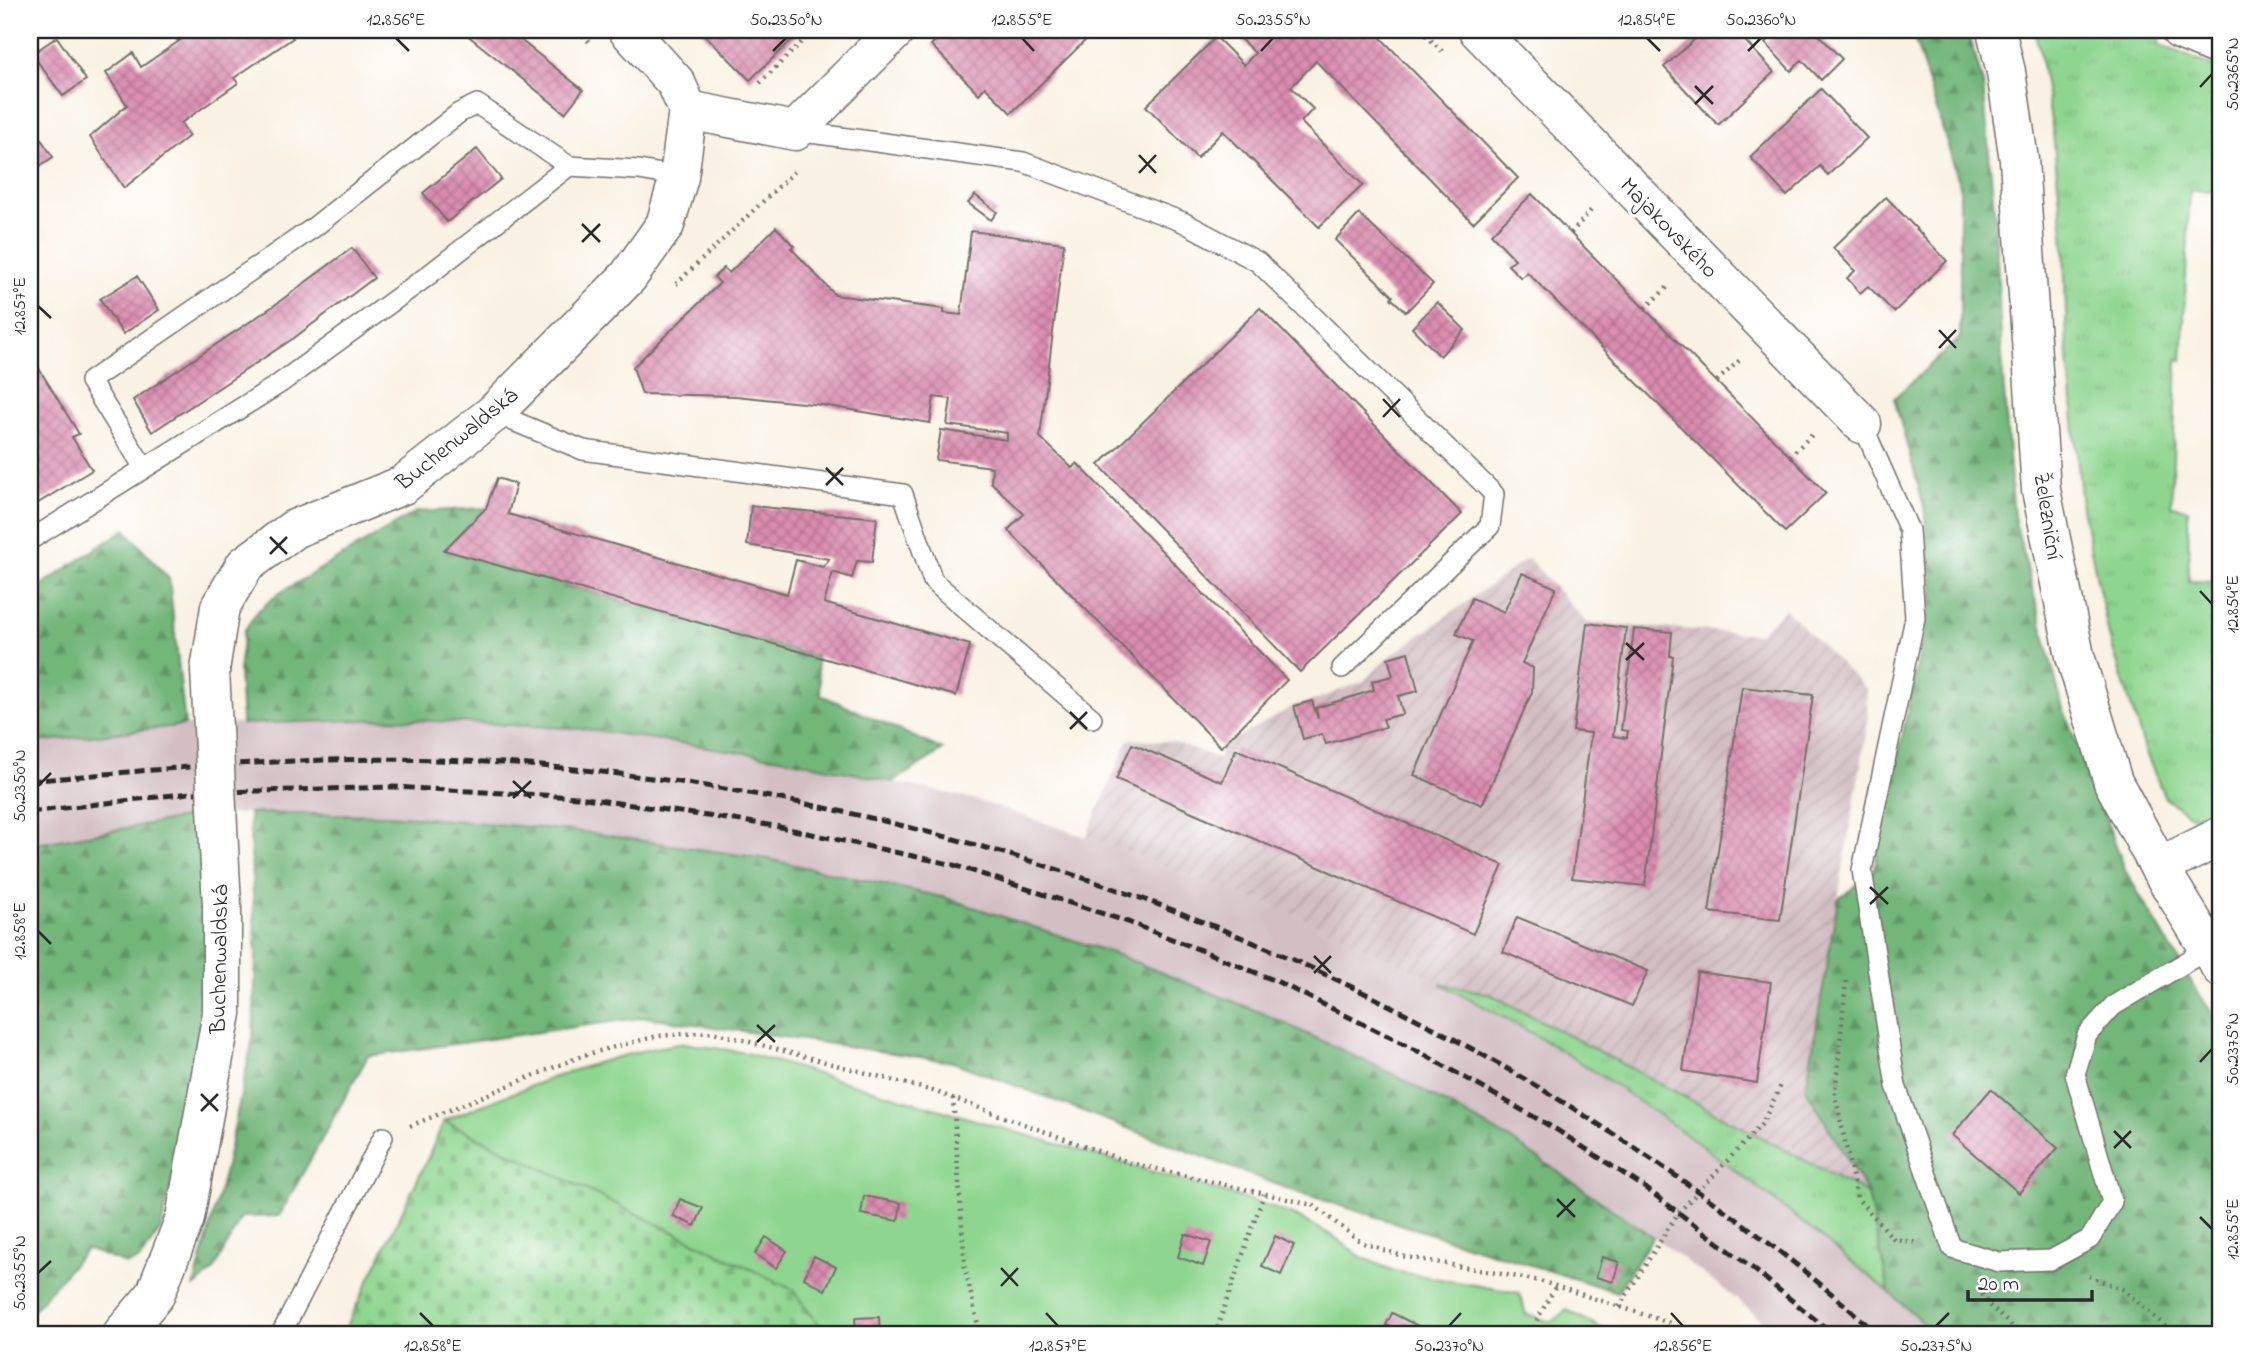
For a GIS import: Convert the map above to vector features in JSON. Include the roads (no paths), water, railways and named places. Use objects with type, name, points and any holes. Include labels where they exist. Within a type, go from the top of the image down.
[{"type":"street","points":[[628,30],[676,83],[688,110],[795,131],[896,30]]},
{"type":"street","name":"Majakovského","points":[[1478,30],[1862,424]]},
{"type":"street","name":"Železniční","points":[[1996,30],[2006,72],[2019,160],[2041,490],[2075,656],[2113,782],[2159,867],[2214,958]]},
{"type":"street","points":[[2180,30],[2221,47]]},
{"type":"street","name":"Buchenwaldská","points":[[143,1331],[186,1218],[222,1013],[222,906],[210,670],[220,607],[245,565],[294,529],[403,485],[494,413],[628,277],[665,225],[678,177],[688,110]]},
{"type":"street","points":[[2159,867],[2221,836]]},
{"type":"lane","points":[[144,468],[90,381],[313,228],[459,114],[477,104],[569,166],[639,170],[678,177]]},
{"type":"lane","points":[[795,131],[1023,162],[1183,222],[1258,262],[1494,494],[1490,526],[1342,668]]},
{"type":"lane","points":[[30,540],[290,375],[426,277],[569,166]]},
{"type":"lane","points":[[494,413],[583,450],[903,494],[933,580],[1092,718]]},
{"type":"lane","points":[[1862,424],[1909,530],[1915,618],[1862,870],[1896,1086],[1952,1248],[1999,1262],[2051,1260],[2090,1240],[2112,1202],[2075,1074],[2087,1035],[2113,1006],[2214,958]]},
{"type":"lane","points":[[281,1334],[383,1137]]},
{"type":"railway","points":[[30,781],[217,765],[341,760],[404,759],[529,765],[678,782],[826,808],[971,844],[1114,889],[1254,943],[1389,1005],[1521,1077],[1648,1157],[1766,1241],[1823,1286],[1877,1334]]},
{"type":"railway","points":[[30,812],[190,793],[393,787],[578,797],[775,826],[954,865],[1128,922],[1203,951],[1276,981],[1416,1050],[1557,1130],[1644,1187],[1751,1267],[1833,1334]]}]
